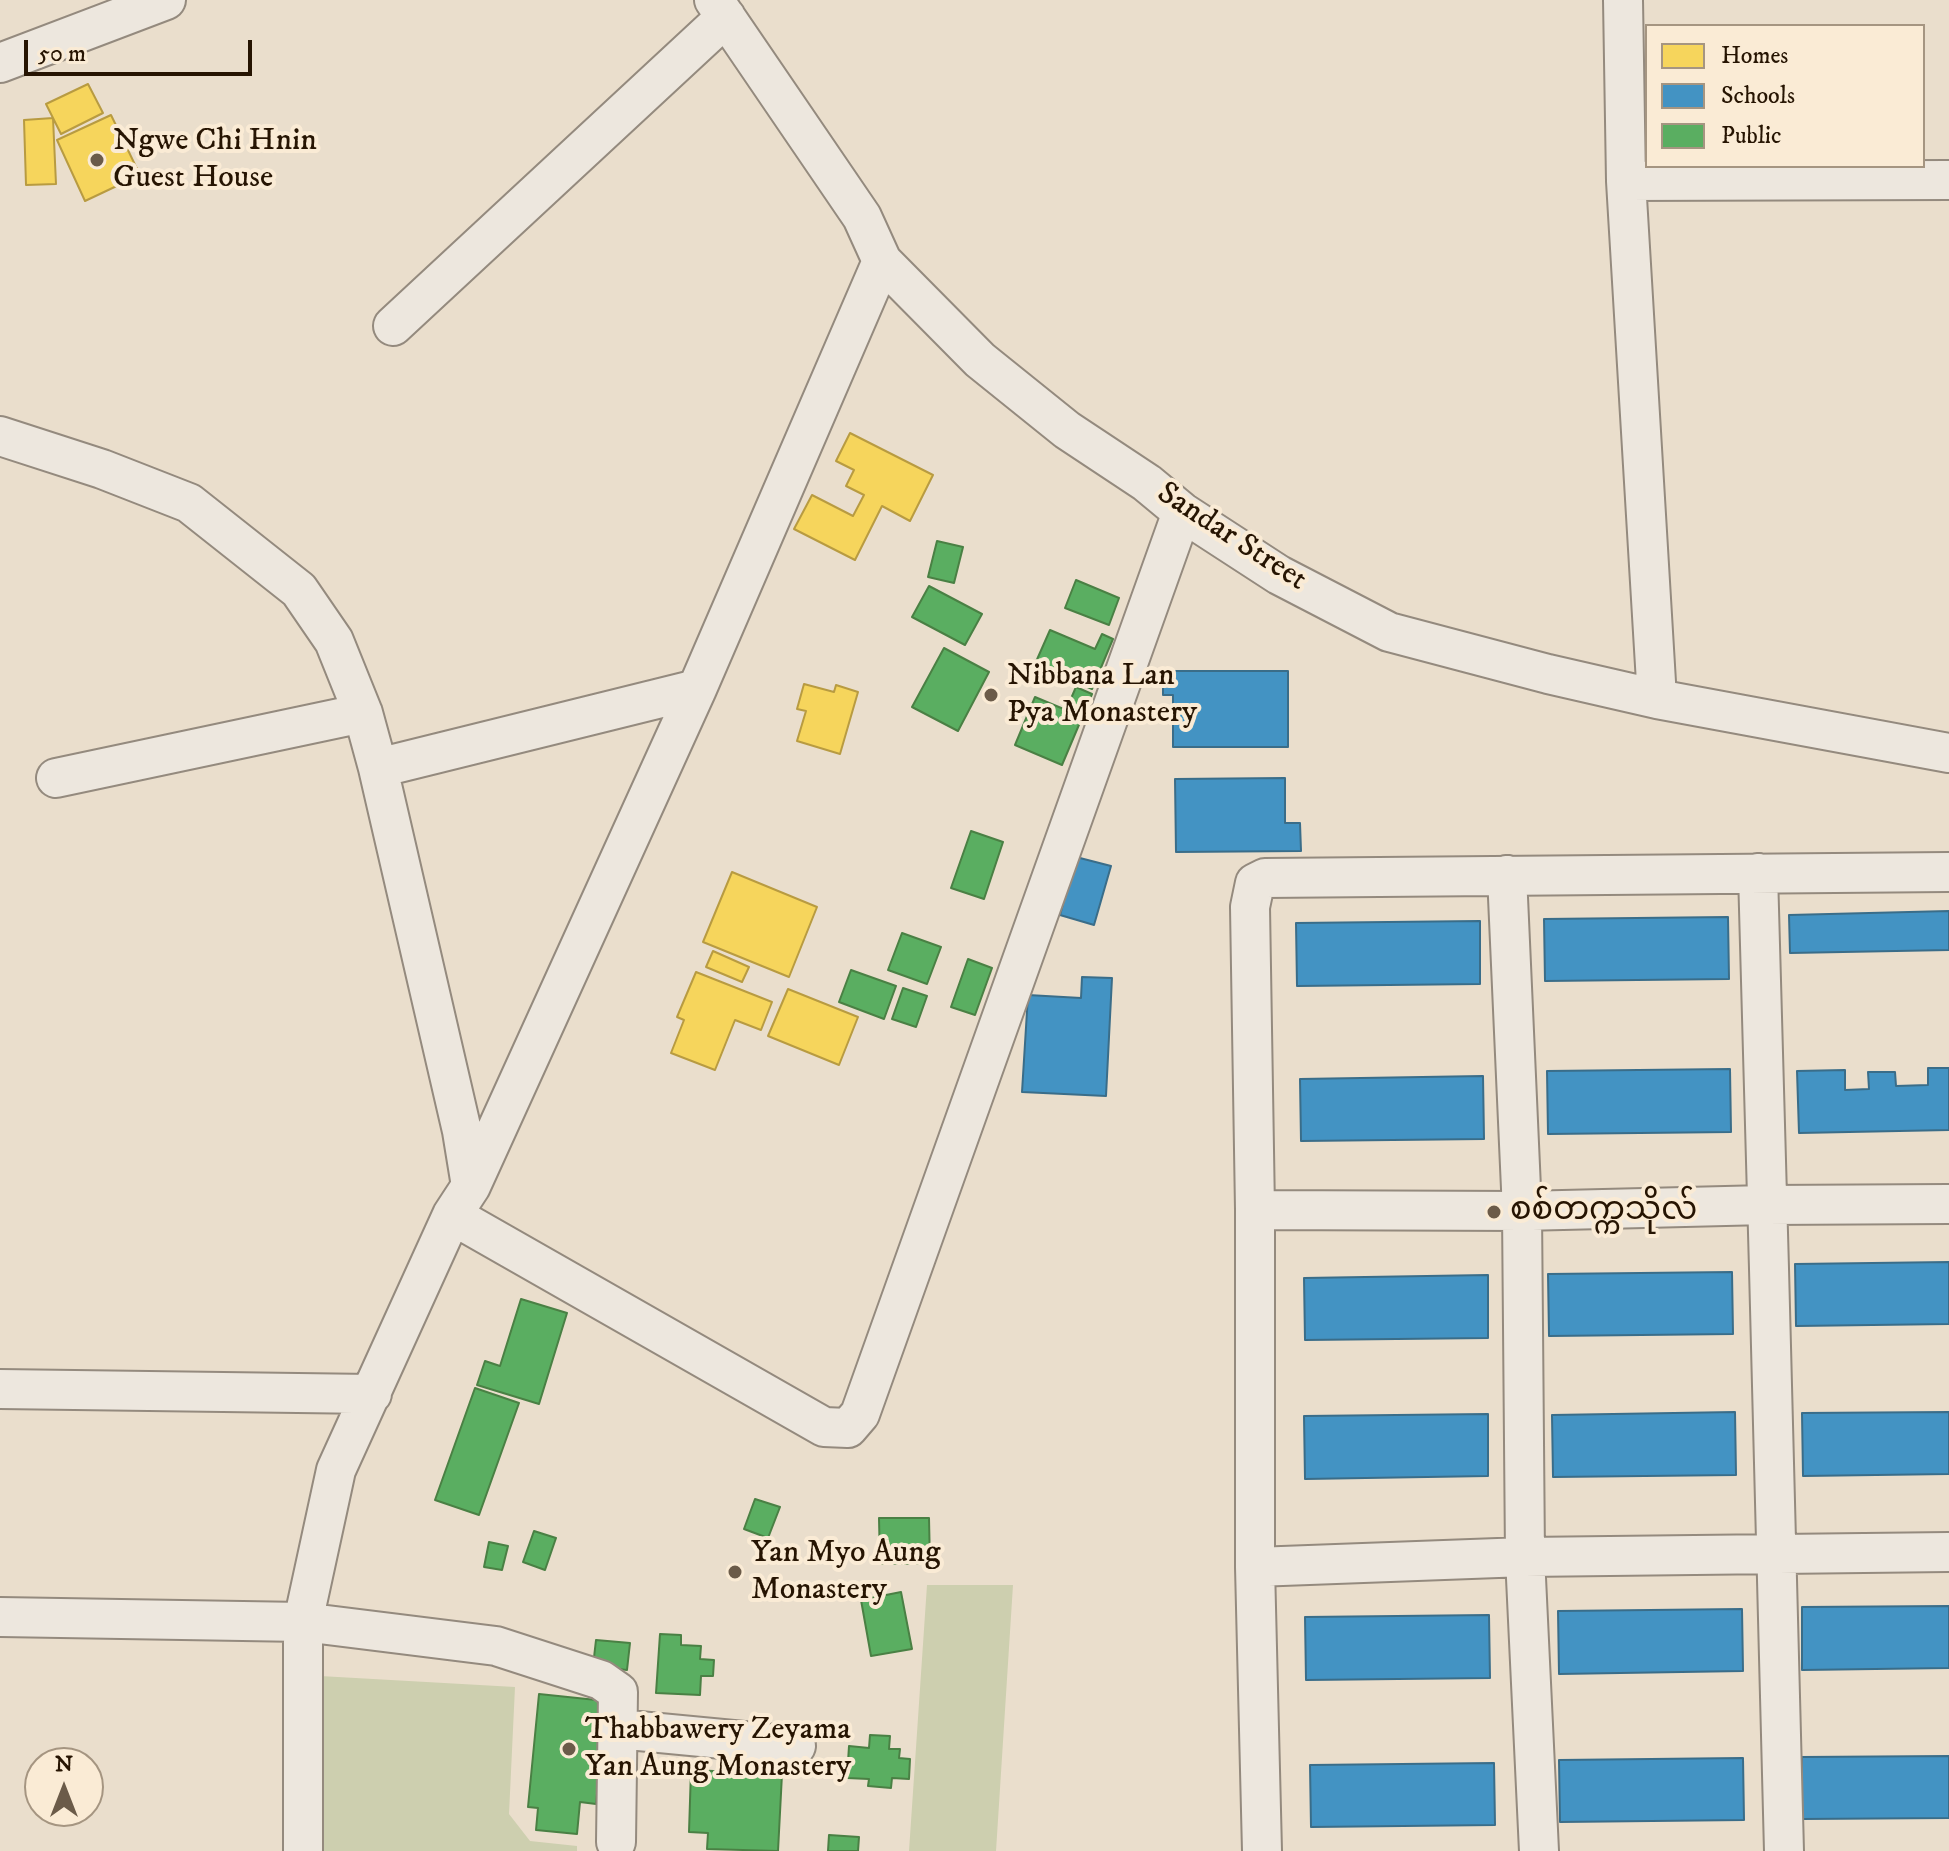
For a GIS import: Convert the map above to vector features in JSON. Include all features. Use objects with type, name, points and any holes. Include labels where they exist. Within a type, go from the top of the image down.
[{"type":"street","points":[[0,63],[166,0]]},
{"type":"street","points":[[1623,0],[1626,181],[1657,699]]},
{"type":"street","points":[[393,326],[720,8]]},
{"type":"street","name":"Sandar Street","points":[[720,8],[862,217],[882,261],[980,360],[1067,430],[1147,483],[1182,512],[1279,575],[1389,632],[1657,699],[1949,753]]},
{"type":"street","points":[[1626,181],[1949,180]]},
{"type":"street","points":[[303,1851],[303,1622],[336,1470],[697,689],[882,261]]},
{"type":"street","points":[[0,436],[102,469],[189,503],[299,590],[334,641],[363,713],[378,768],[462,1131],[461,1200]]},
{"type":"street","points":[[461,1200],[824,1427],[848,1428],[860,1414],[1182,512]]},
{"type":"street","points":[[378,768],[697,689]]},
{"type":"street","points":[[56,778],[363,713]]},
{"type":"street","points":[[1262,1851],[1255,1567],[1255,1210],[1250,907],[1255,883],[1265,878],[1949,872]]},
{"type":"street","points":[[1758,873],[1784,1851]]},
{"type":"street","points":[[1507,875],[1522,1211],[1525,1557],[1539,1851]]},
{"type":"street","points":[[1255,1210],[1522,1211],[1949,1204]]},
{"type":"street","points":[[0,1389],[372,1394]]},
{"type":"street","points":[[1255,1567],[1525,1557],[1949,1552]]},
{"type":"street","points":[[0,1617],[303,1622],[496,1646],[601,1680],[618,1692],[616,1842]]},
{"type":"street","points":[[618,1729],[796,1746]]},
{"type":"green space","points":[[927,1585],[1013,1585],[996,1851],[909,1851]]},
{"type":"green space","points":[[320,1676],[515,1687],[509,1814],[530,1841],[577,1846],[577,1851],[322,1851]]},
{"type":"building: Homes","points":[[88,84],[103,113],[61,134],[46,104]]},
{"type":"building: Homes","points":[[111,115],[140,175],[85,201],[57,140]]},
{"type":"building: Homes","points":[[53,118],[56,184],[26,185],[24,120]]},
{"type":"building: Homes","points":[[850,433],[933,475],[910,521],[882,506],[855,560],[794,529],[812,495],[853,516],[864,495],[846,486],[854,470],[836,461]]},
{"type":"building: Homes","points":[[804,684],[834,692],[836,685],[858,692],[840,754],[797,741],[806,711],[797,709]]},
{"type":"building: Homes","points":[[732,872],[817,907],[789,977],[703,942]]},
{"type":"building: Homes","points":[[713,951],[749,967],[742,982],[706,967]]},
{"type":"building: Homes","points":[[696,972],[772,1002],[761,1030],[735,1020],[715,1070],[671,1053],[684,1020],[677,1017]]},
{"type":"building: Homes","points":[[788,989],[858,1017],[839,1065],[768,1036]]},
{"type":"building: Schools","points":[[1163,671],[1288,671],[1288,747],[1173,747],[1173,695],[1163,695]]},
{"type":"building: Schools","points":[[1285,778],[1285,823],[1300,823],[1301,851],[1176,852],[1175,779]]},
{"type":"building: Schools","points":[[1076,857],[1111,866],[1094,925],[1060,915]]},
{"type":"building: Schools","points":[[1949,911],[1949,950],[1790,953],[1789,915]]},
{"type":"building: Schools","points":[[1728,917],[1729,979],[1545,981],[1544,919]]},
{"type":"building: Schools","points":[[1480,921],[1480,984],[1297,986],[1296,923]]},
{"type":"building: Schools","points":[[1082,977],[1112,978],[1106,1096],[1022,1092],[1028,995],[1081,998]]},
{"type":"building: Schools","points":[[1928,1068],[1949,1068],[1949,1130],[1799,1133],[1797,1071],[1845,1070],[1845,1090],[1869,1089],[1868,1072],[1895,1072],[1896,1086],[1928,1085]]},
{"type":"building: Schools","points":[[1730,1069],[1731,1132],[1548,1134],[1547,1071]]},
{"type":"building: Schools","points":[[1483,1076],[1484,1139],[1301,1141],[1300,1079]]},
{"type":"building: Schools","points":[[1949,1262],[1949,1324],[1796,1326],[1795,1264]]},
{"type":"building: Schools","points":[[1732,1272],[1733,1334],[1549,1336],[1548,1274]]},
{"type":"building: Schools","points":[[1488,1275],[1488,1338],[1305,1340],[1304,1278]]},
{"type":"building: Schools","points":[[1735,1412],[1736,1475],[1553,1477],[1552,1415]]},
{"type":"building: Schools","points":[[1949,1412],[1949,1474],[1803,1476],[1802,1413]]},
{"type":"building: Schools","points":[[1488,1414],[1488,1476],[1305,1479],[1304,1416]]},
{"type":"building: Schools","points":[[1949,1606],[1949,1668],[1802,1670],[1802,1607]]},
{"type":"building: Schools","points":[[1742,1609],[1743,1671],[1559,1674],[1558,1611]]},
{"type":"building: Schools","points":[[1489,1615],[1490,1678],[1306,1680],[1305,1617]]},
{"type":"building: Schools","points":[[1949,1756],[1949,1818],[1802,1819],[1802,1757]]},
{"type":"building: Schools","points":[[1743,1758],[1744,1820],[1560,1822],[1559,1760]]},
{"type":"building: Schools","points":[[1494,1763],[1495,1825],[1311,1827],[1310,1765]]},
{"type":"building: Public","points":[[937,541],[963,547],[954,583],[928,577]]},
{"type":"building: Public","points":[[1076,580],[1119,598],[1109,625],[1065,608]]},
{"type":"building: Public","points":[[929,586],[982,614],[965,645],[912,617]]},
{"type":"building: Public","points":[[1050,630],[1095,649],[1102,634],[1113,639],[1092,689],[1035,664]]},
{"type":"building: Public","points":[[944,648],[989,672],[958,731],[912,707]]},
{"type":"building: Public","points":[[1076,687],[1092,694],[1062,765],[1015,745],[1035,697],[1066,710]]},
{"type":"building: Public","points":[[971,831],[1003,842],[984,899],[951,888]]},
{"type":"building: Public","points":[[902,933],[941,947],[927,984],[888,970]]},
{"type":"building: Public","points":[[968,959],[992,968],[975,1015],[951,1007]]},
{"type":"building: Public","points":[[851,970],[896,986],[884,1019],[839,1002]]},
{"type":"building: Public","points":[[903,988],[927,996],[916,1027],[892,1019]]},
{"type":"building: Public","points":[[521,1299],[567,1313],[539,1404],[477,1385],[485,1361],[500,1366]]},
{"type":"building: Public","points":[[475,1388],[519,1403],[479,1515],[435,1500]]},
{"type":"building: Public","points":[[755,1499],[780,1507],[768,1538],[744,1529]]},
{"type":"building: Public","points":[[879,1518],[929,1518],[930,1564],[880,1564]]},
{"type":"building: Public","points":[[534,1531],[556,1538],[545,1570],[523,1562]]},
{"type":"building: Public","points":[[489,1542],[508,1546],[502,1570],[484,1567]]},
{"type":"building: Public","points":[[901,1592],[912,1649],[871,1656],[861,1600]]},
{"type":"building: Public","points":[[660,1634],[681,1635],[681,1645],[701,1646],[700,1659],[714,1660],[713,1676],[701,1676],[700,1695],[656,1693]]},
{"type":"building: Public","points":[[596,1640],[630,1643],[627,1670],[593,1666]]},
{"type":"building: Public","points":[[539,1694],[606,1701],[596,1804],[580,1802],[577,1834],[536,1830],[538,1808],[528,1807]]},
{"type":"building: Public","points":[[870,1735],[890,1736],[889,1749],[900,1749],[899,1758],[910,1759],[909,1779],[892,1778],[891,1788],[868,1786],[869,1779],[847,1778],[849,1746],[869,1748]]},
{"type":"building: Public","points":[[691,1770],[782,1774],[778,1851],[707,1849],[708,1833],[689,1832]]},
{"type":"building: Public","points":[[829,1835],[859,1837],[858,1851],[828,1851]]},
{"type":"place","name":"Ngwe Chi Hnin Guest House","points":[[97,160]]},
{"type":"place","name":"Nibbana Lan Pya Monastery","points":[[991,695]]},
{"type":"place","name":"စစ်‌တက္ကသိုလ်","points":[[1494,1212]]},
{"type":"place","name":"Yan Myo Aung Monastery","points":[[735,1572]]},
{"type":"place","name":"Thabbawery Zeyama Yan Aung Monastery","points":[[569,1749]]}]
